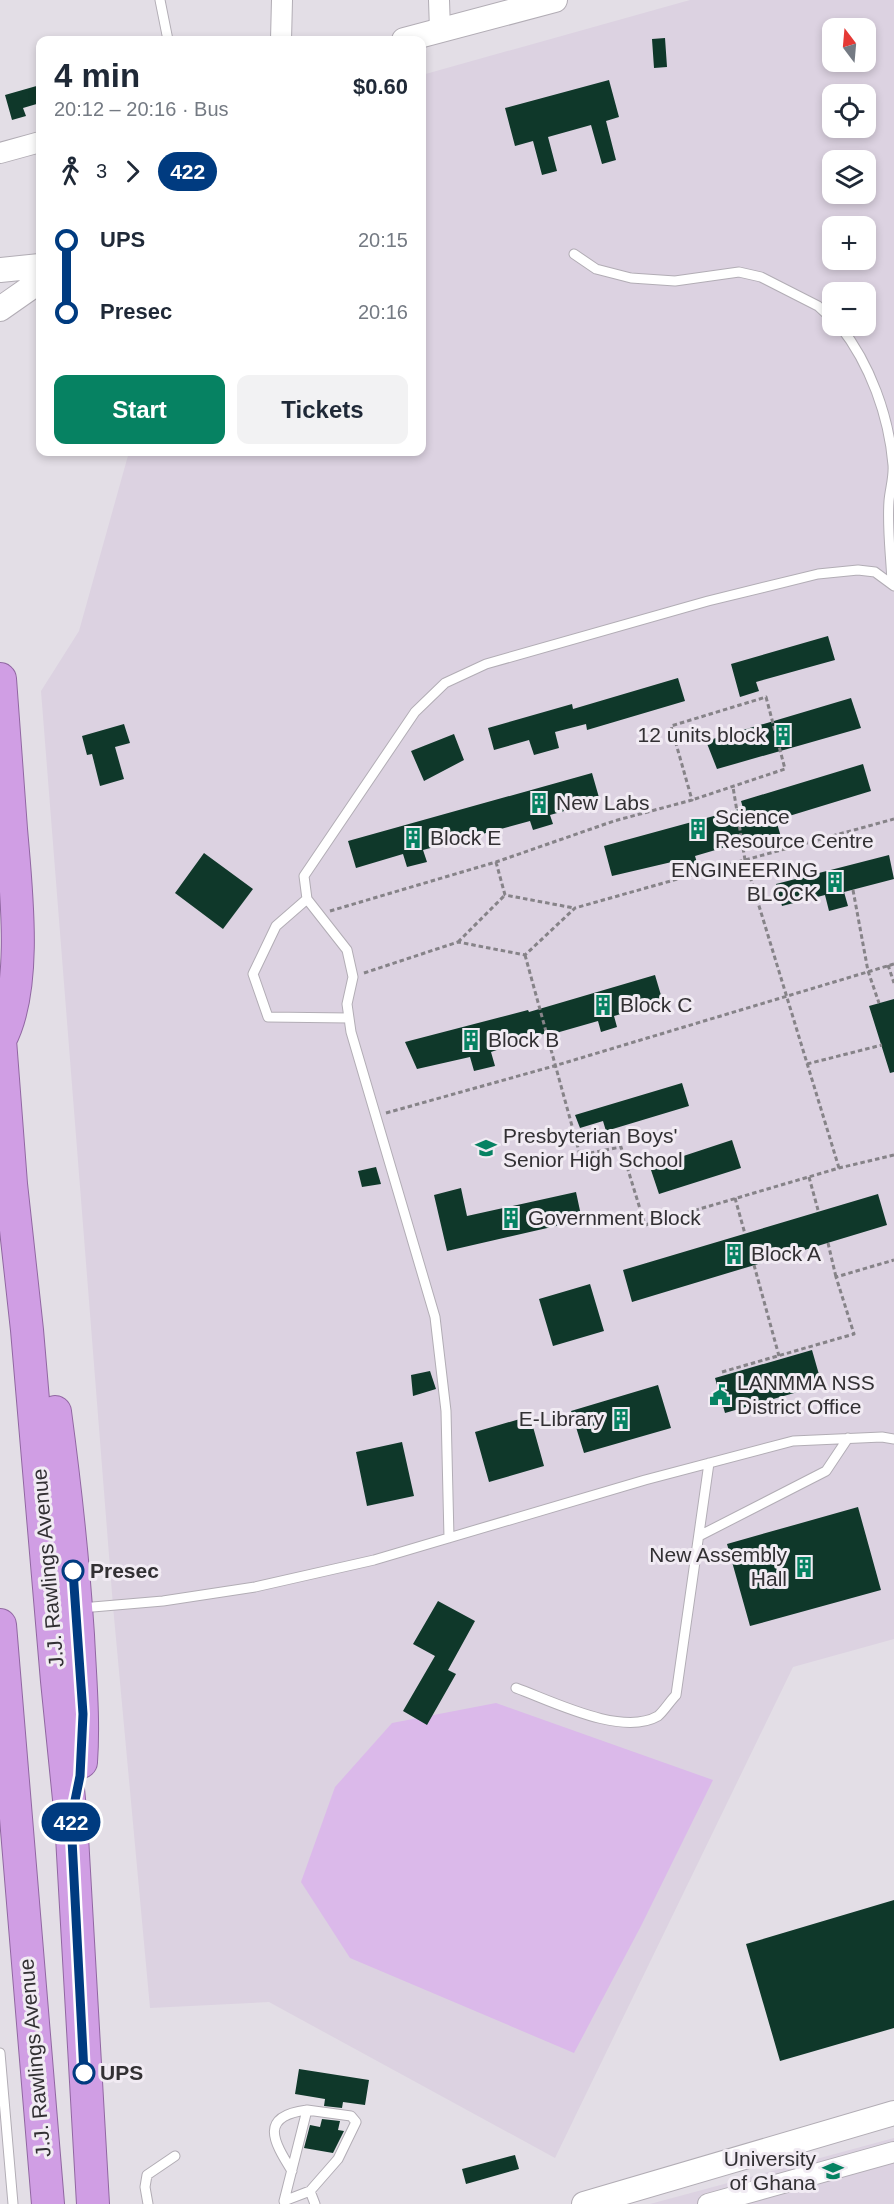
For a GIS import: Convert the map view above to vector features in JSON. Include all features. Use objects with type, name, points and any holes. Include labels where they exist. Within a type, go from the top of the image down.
[{"type":"highway","points":[[0,679],[16,913],[14,993],[10,1022],[0,1040]]},
{"type":"highway","name":"J.J. Rawlings Avenue","points":[[0,1040],[11,1184],[27,1330],[71,1820],[95,2196]]},
{"type":"highway","points":[[27,1330],[53,1399],[67,1501],[83,1714],[80,1776],[71,1820]]},
{"type":"highway","name":"J.J. Rawlings Avenue","points":[[0,1625],[48,2204]]},
{"type":"street","points":[[281,36],[282,0]]},
{"type":"street","points":[[438,0],[440,30]]},
{"type":"street","points":[[418,36],[555,0]]},
{"type":"street","points":[[0,153],[36,143]]},
{"type":"street","points":[[0,270],[36,266]]},
{"type":"street","points":[[0,309],[36,284]]},
{"type":"street","points":[[584,2204],[613,2200],[894,2113]]},
{"type":"street","points":[[708,2204],[894,2152]]},
{"type":"lane","points":[[160,0],[167,36]]},
{"type":"lane","points":[[574,254],[596,269],[632,278],[675,281],[739,272],[761,277],[822,310]]},
{"type":"lane","points":[[848,336],[858,348],[888,430],[894,467],[889,514],[893,585]]},
{"type":"lane","points":[[449,1538],[446,1411],[435,1317],[349,1018],[347,1004],[353,977],[347,950],[307,898],[304,876],[415,711],[445,683],[486,664],[708,601],[818,574],[858,570],[874,572],[893,585]]},
{"type":"lane","points":[[307,898],[276,926],[253,974],[268,1017],[349,1018]]},
{"type":"lane","points":[[76,1609],[163,1601],[255,1587],[374,1560],[793,1441],[848,1438],[894,1439]]},
{"type":"lane","points":[[699,1536],[826,1471],[848,1438]]},
{"type":"lane","points":[[516,1688],[608,1721],[636,1723],[658,1715],[676,1695],[709,1463]]},
{"type":"lane","points":[[0,2053],[13,2204]]},
{"type":"lane","points":[[284,2202],[310,2191],[338,2159],[357,2122],[351,2116],[307,2110],[283,2115],[278,2120],[274,2131],[275,2144],[292,2171]]},
{"type":"lane","points":[[284,2202],[307,2110]]},
{"type":"lane","points":[[148,2204],[145,2187],[147,2175],[175,2156]]},
{"type":"lane","points":[[310,2191],[315,2204]]},
{"type":"path","points":[[320,914],[496,862],[614,821],[692,800],[785,769],[766,697],[671,726],[692,800]]},
{"type":"path","points":[[733,787],[745,860],[839,1168]]},
{"type":"path","points":[[505,895],[575,908],[894,819]]},
{"type":"path","points":[[496,862],[505,895]]},
{"type":"path","points":[[852,890],[868,972],[879,1003]]},
{"type":"path","points":[[353,977],[458,942],[505,895]]},
{"type":"path","points":[[525,955],[575,908]]},
{"type":"path","points":[[458,942],[525,955]]},
{"type":"path","points":[[525,955],[580,1155],[621,1147],[645,1225],[839,1168],[894,1155]]},
{"type":"path","points":[[376,1116],[554,1066],[894,964]]},
{"type":"path","points":[[888,965],[894,983]]},
{"type":"path","points":[[807,1064],[882,1045]]},
{"type":"path","points":[[809,1177],[818,1210]]},
{"type":"path","points":[[735,1198],[745,1234]]},
{"type":"path","points":[[722,1372],[854,1334],[828,1243]]},
{"type":"path","points":[[836,1277],[894,1260]]},
{"type":"path","points":[[754,1265],[779,1356]]},
{"type":"shaded area","name":"Presbyterian Boys' Senior High School","points":[[690,0],[894,0],[894,1639],[793,1667],[555,2158],[269,2002],[150,2008],[113,1606],[41,691],[79,631],[128,456],[426,456],[426,74]]},
{"type":"shaded area","points":[[496,1703],[713,1780],[641,1926],[574,2053],[350,1958],[301,1882],[335,1787],[392,1723]]},
{"type":"shaded area","name":"University of Ghana","points":[[894,2138],[894,2204],[650,2204]]},
{"type":"building","points":[[665,38],[667,67],[654,68],[652,39]]},
{"type":"building","points":[[609,80],[619,117],[606,121],[616,160],[602,164],[591,125],[548,137],[557,171],[542,175],[533,141],[515,146],[505,108]]},
{"type":"building","points":[[36,86],[36,104],[23,108],[26,116],[12,120],[5,95]]},
{"type":"building","points":[[828,636],[835,660],[756,682],[759,691],[740,697],[731,664]]},
{"type":"building","points":[[678,678],[685,701],[587,730],[586,724],[555,732],[559,748],[534,755],[529,740],[494,750],[488,728],[572,704],[573,709]]},
{"type":"building","name":"12 units block","points":[[851,698],[861,728],[717,769],[706,741]]},
{"type":"building","points":[[124,724],[130,743],[115,747],[124,779],[100,786],[92,754],[87,755],[82,736]]},
{"type":"building","points":[[454,734],[464,760],[424,781],[411,751]]},
{"type":"building","points":[[863,764],[871,791],[776,820],[781,837],[754,845],[753,839],[695,856],[698,866],[679,871],[676,861],[612,876],[604,846],[743,808],[741,801]]},
{"type":"building","points":[[592,773],[600,801],[550,815],[553,824],[533,830],[530,821],[423,850],[427,862],[407,867],[403,854],[356,868],[348,841]]},
{"type":"building","points":[[204,853],[253,889],[223,929],[175,893]]},
{"type":"building","name":"ENGINEERING BLOCK","points":[[889,855],[894,879],[844,892],[848,906],[829,911],[825,895],[782,906],[776,884]]},
{"type":"building","points":[[655,975],[663,1002],[614,1016],[617,1027],[601,1032],[598,1021],[549,1035],[549,1032],[491,1052],[495,1066],[474,1071],[470,1057],[417,1069],[405,1042],[528,1010],[529,1012]]},
{"type":"building","points":[[894,999],[894,1072],[890,1073],[869,1006]]},
{"type":"building","points":[[682,1083],[689,1106],[606,1131],[603,1121],[580,1128],[575,1115]]},
{"type":"building","points":[[732,1140],[741,1168],[659,1194],[650,1167]]},
{"type":"building","points":[[376,1167],[381,1184],[362,1187],[358,1171]]},
{"type":"building","name":"Government Block","points":[[461,1188],[467,1216],[576,1192],[582,1220],[447,1251],[434,1195]]},
{"type":"building","name":"Block A","points":[[878,1194],[887,1225],[632,1302],[623,1270]]},
{"type":"building","points":[[590,1284],[604,1331],[553,1346],[539,1299]]},
{"type":"building","points":[[812,1350],[822,1385],[725,1413],[715,1378]]},
{"type":"building","points":[[430,1371],[436,1389],[413,1396],[411,1375]]},
{"type":"building","name":"E-Library","points":[[658,1385],[671,1428],[584,1453],[571,1411]]},
{"type":"building","points":[[530,1416],[544,1466],[489,1482],[475,1432]]},
{"type":"building","points":[[402,1442],[414,1496],[367,1506],[356,1452]]},
{"type":"building","name":"New Assembly Hall","points":[[858,1507],[881,1590],[750,1626],[727,1544]]},
{"type":"building","points":[[438,1601],[475,1621],[448,1670],[456,1674],[427,1725],[403,1711],[435,1656],[413,1644]]},
{"type":"building","points":[[894,1900],[894,2028],[780,2061],[746,1944]]},
{"type":"building","points":[[299,2069],[369,2080],[365,2105],[343,2102],[342,2108],[324,2106],[325,2099],[295,2094]]},
{"type":"building","points":[[322,2119],[340,2121],[338,2130],[344,2131],[333,2153],[304,2148],[310,2125],[320,2127]]},
{"type":"building","points":[[515,2155],[519,2169],[466,2184],[462,2169]]},
{"type":"bus line","name":"422","points":[[73,1571],[83,1714],[80,1776],[71,1820],[84,2073]]},
{"type":"place","name":"12 units block","points":[[783,735]]},
{"type":"place","name":"New Labs","points":[[539,803]]},
{"type":"place","name":"Science Resource Centre","points":[[698,829]]},
{"type":"place","name":"Block E","points":[[413,838]]},
{"type":"place","name":"ENGINEERING BLOCK","points":[[835,882]]},
{"type":"place","name":"Block C","points":[[603,1005]]},
{"type":"place","name":"Block B","points":[[471,1040]]},
{"type":"place","name":"Presbyterian Boys' Senior High School","points":[[486,1148]]},
{"type":"place","name":"Government Block","points":[[511,1218]]},
{"type":"place","name":"Block A","points":[[734,1254]]},
{"type":"place","name":"LANMMA NSS District Office","points":[[720,1395]]},
{"type":"place","name":"E-Library","points":[[621,1419]]},
{"type":"place","name":"New Assembly Hall","points":[[804,1567]]},
{"type":"place","name":"Presec","points":[[73,1571]]},
{"type":"place","name":"UPS","points":[[84,2073]]},
{"type":"place","name":"University of Ghana","points":[[833,2171]]}]
